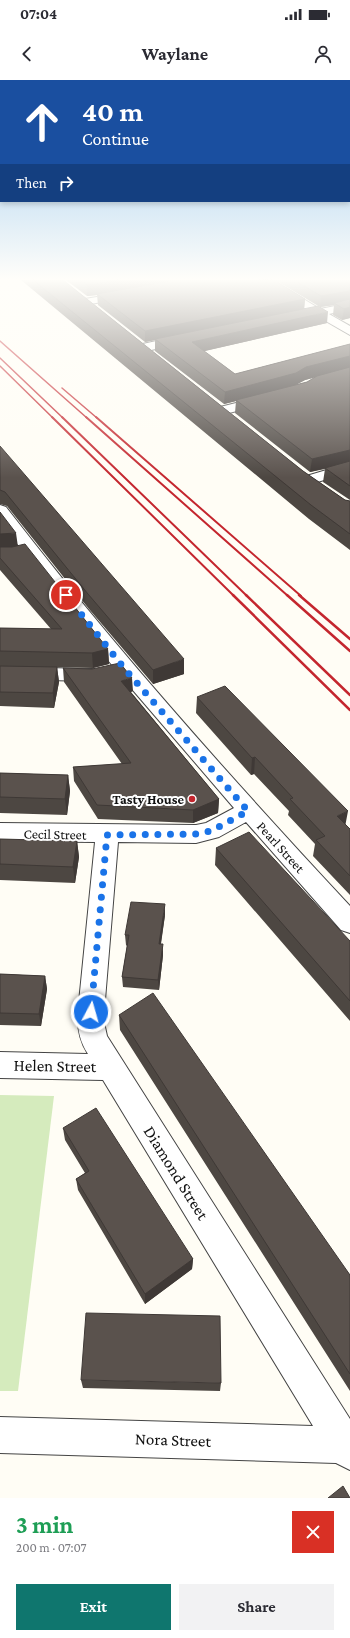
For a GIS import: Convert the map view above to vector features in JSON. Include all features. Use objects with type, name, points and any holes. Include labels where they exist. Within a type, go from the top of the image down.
[{"type":"street","points":[[142,348],[151,346]]},
{"type":"street","points":[[142,348],[154,358]]},
{"type":"street","points":[[221,411],[278,396]]},
{"type":"street","points":[[209,402],[233,421]]},
{"type":"street","points":[[295,470],[314,484],[350,466]]},
{"type":"street","name":"Pearl Street","points":[[0,510],[22,553],[248,811],[350,923]]},
{"type":"street","points":[[0,672],[93,675],[124,668]]},
{"type":"street","name":"Cecil Street","points":[[0,832],[107,835],[196,834],[211,831],[248,811]]},
{"type":"street","name":"Diamond Street","points":[[107,835],[91,1028],[95,1041],[110,1068],[348,1448]]},
{"type":"street","name":"Helen Street","points":[[0,1065],[110,1068]]},
{"type":"street","name":"Nora Street","points":[[0,1435],[348,1448]]},
{"type":"green space","points":[[0,1095],[54,1096],[18,1391],[0,1391]]},
{"type":"building","points":[[115,346],[146,346],[303,471],[345,500],[350,501],[350,534],[311,505]]},
{"type":"building","points":[[164,346],[198,346],[235,374],[342,346],[350,346],[350,356],[306,367],[296,373],[225,392]]},
{"type":"building","points":[[350,367],[350,450],[312,459],[236,400],[307,382],[317,376]]},
{"type":"building","points":[[0,446],[184,659],[153,670],[88,594],[5,492],[0,490]]},
{"type":"building","points":[[350,461],[350,486],[325,468]]},
{"type":"building","points":[[0,512],[16,533],[0,534]]},
{"type":"building","points":[[25,544],[108,649],[92,653],[0,651],[0,628],[62,629],[0,558],[0,547],[12,547]]},
{"type":"building","points":[[120,663],[132,678],[121,681],[219,799],[193,810],[97,805],[73,767],[131,763],[63,668],[92,669]]},
{"type":"building","points":[[0,666],[57,667],[53,693],[0,692]]},
{"type":"building","points":[[225,686],[348,811],[337,816],[350,829],[350,876],[316,840],[325,836],[290,799],[293,798],[255,757],[252,758],[197,697]]},
{"type":"building","points":[[0,773],[68,775],[65,799],[0,797]]},
{"type":"building","points":[[249,832],[350,941],[350,1001],[216,848]]},
{"type":"building","points":[[0,839],[77,841],[73,867],[0,864]]},
{"type":"building","points":[[131,902],[165,904],[159,944],[163,944],[158,980],[122,977],[129,935],[125,935]]},
{"type":"building","points":[[0,974],[45,976],[39,1014],[0,1013]]},
{"type":"building","points":[[153,993],[350,1275],[350,1374],[119,1015]]},
{"type":"building","points":[[96,1108],[193,1259],[145,1294],[76,1179],[89,1171],[63,1128]]},
{"type":"building","points":[[86,1313],[220,1316],[221,1383],[81,1380]]},
{"type":"building","points":[[343,1486],[350,1498],[328,1498]]},
{"type":"railway","points":[[6,346],[87,418]]},
{"type":"railway","points":[[0,358],[63,418]]},
{"type":"railway","points":[[0,366],[53,418]]},
{"type":"railway","points":[[62,388],[97,418]]},
{"type":"railway","points":[[52,417],[234,596]]},
{"type":"railway","points":[[62,417],[247,596]]},
{"type":"railway","points":[[86,417],[288,596]]},
{"type":"railway","points":[[96,417],[301,596]]},
{"type":"railway","points":[[233,595],[350,710]]},
{"type":"railway","points":[[246,595],[350,695]]},
{"type":"railway","points":[[287,595],[350,651]]},
{"type":"railway","points":[[299,595],[350,639]]},
{"type":"place","name":"Tasty House","points":[[192,799]]},
{"type":"route","points":[[66,595],[124,668],[248,811],[211,831],[196,834],[107,835],[91,1012]]}]
